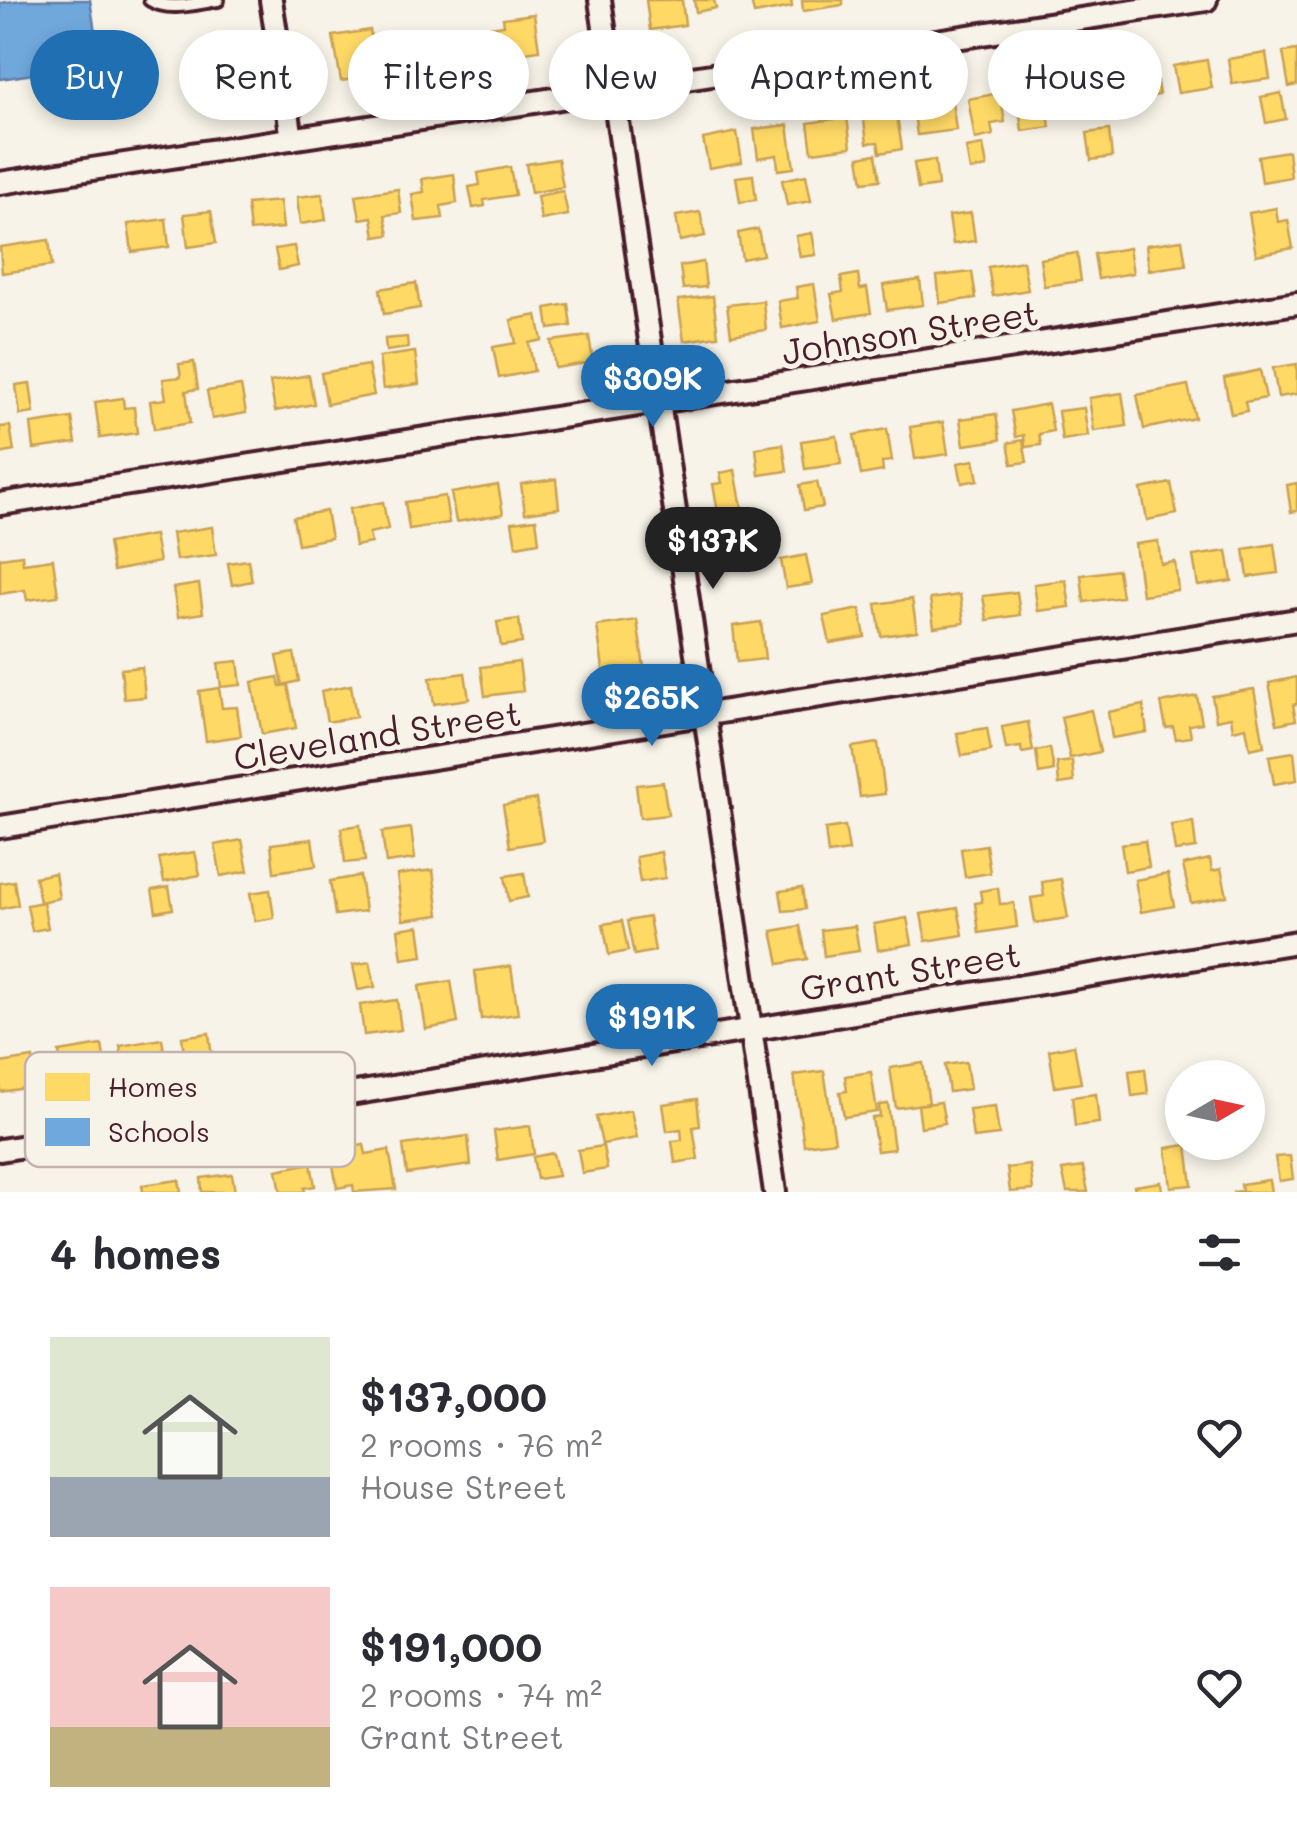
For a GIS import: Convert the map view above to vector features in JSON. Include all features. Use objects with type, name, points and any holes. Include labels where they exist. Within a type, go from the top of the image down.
[{"type":"street","points":[[271,0],[292,139]]},
{"type":"street","points":[[600,0],[604,30]]},
{"type":"street","points":[[693,78],[1206,0]]},
{"type":"street","points":[[0,183],[549,100]]},
{"type":"street","points":[[618,120],[775,1192]]},
{"type":"street","name":"Johnson Street","points":[[0,504],[1297,303]]},
{"type":"street","name":"Cleveland Street","points":[[0,827],[1297,620]]},
{"type":"street","name":"Grant Street","points":[[355,1092],[1297,942]]},
{"type":"street","name":"Grant Street","points":[[0,1150],[25,1146]]},
{"type":"lane","points":[[150,0],[158,5],[218,0]]},
{"type":"building: Homes","points":[[646,0],[682,0],[685,25],[650,30]]},
{"type":"building: Homes","points":[[694,0],[714,0],[716,8],[696,12]]},
{"type":"building: Homes","points":[[751,0],[791,0],[792,7],[754,14]]},
{"type":"building: Homes","points":[[802,0],[843,0],[843,5],[803,11]]},
{"type":"building: Homes","points":[[534,14],[539,50],[529,52],[529,30],[482,30],[504,25],[503,18]]},
{"type":"building: Homes","points":[[348,34],[348,80],[341,81],[333,36]]},
{"type":"building: Homes","points":[[1297,50],[1297,85],[1289,87],[1283,52]]},
{"type":"building: Homes","points":[[1266,53],[1270,79],[1232,84],[1228,59]]},
{"type":"building: Homes","points":[[1207,60],[1212,88],[1178,93],[1173,66]]},
{"type":"building: Homes","points":[[1281,93],[1286,119],[1266,123],[1261,97]]},
{"type":"building: Homes","points":[[988,95],[988,120],[1005,122],[991,124],[993,135],[975,139],[968,99]]},
{"type":"building: Homes","points":[[847,120],[851,147],[812,152],[808,123]]},
{"type":"building: Homes","points":[[864,120],[898,120],[902,149],[880,153],[878,142],[867,143]]},
{"type":"building: Homes","points":[[915,120],[955,120],[956,130],[917,135]]},
{"type":"building: Homes","points":[[1021,120],[1049,120],[1050,127],[1022,131]]},
{"type":"building: Homes","points":[[788,125],[794,168],[778,170],[777,155],[758,158],[754,129]]},
{"type":"building: Homes","points":[[1109,130],[1112,157],[1091,160],[1087,133]]},
{"type":"building: Homes","points":[[737,132],[742,162],[709,168],[703,139]]},
{"type":"building: Homes","points":[[983,145],[987,167],[970,170],[966,148]]},
{"type":"building: Homes","points":[[1288,151],[1291,177],[1262,182],[1258,156]]},
{"type":"building: Homes","points":[[876,154],[880,180],[863,182],[859,157]]},
{"type":"building: Homes","points":[[558,159],[563,187],[531,193],[526,164]]},
{"type":"building: Homes","points":[[935,160],[938,186],[918,189],[914,163]]},
{"type":"building: Homes","points":[[510,167],[515,195],[484,200],[485,206],[473,208],[469,187],[480,185],[478,173]]},
{"type":"building: Homes","points":[[454,174],[457,203],[441,206],[443,218],[416,221],[412,194],[424,192],[422,179]]},
{"type":"building: Homes","points":[[753,175],[756,200],[740,202],[736,177]]},
{"type":"building: Homes","points":[[806,175],[811,201],[787,205],[782,180]]},
{"type":"building: Homes","points":[[398,189],[401,213],[385,215],[389,235],[375,237],[372,217],[360,219],[356,195]]},
{"type":"building: Homes","points":[[563,191],[568,215],[541,220],[537,196]]},
{"type":"building: Homes","points":[[322,194],[326,220],[300,224],[297,197]]},
{"type":"building: Homes","points":[[280,201],[283,228],[250,231],[247,204]]},
{"type":"building: Homes","points":[[1276,208],[1278,222],[1288,220],[1293,248],[1256,255],[1249,213]]},
{"type":"building: Homes","points":[[211,211],[216,243],[188,247],[184,214]]},
{"type":"building: Homes","points":[[700,212],[705,236],[680,241],[676,216]]},
{"type":"building: Homes","points":[[971,213],[975,241],[953,244],[949,216]]},
{"type":"building: Homes","points":[[166,219],[169,247],[132,252],[128,224]]},
{"type":"building: Homes","points":[[758,229],[763,255],[742,259],[738,233]]},
{"type":"building: Homes","points":[[812,233],[816,255],[800,257],[796,236]]},
{"type":"building: Homes","points":[[49,240],[52,266],[2,273],[0,247]]},
{"type":"building: Homes","points":[[1182,240],[1186,265],[1149,270],[1146,245]]},
{"type":"building: Homes","points":[[294,246],[298,266],[279,270],[275,249]]},
{"type":"building: Homes","points":[[1129,248],[1133,273],[1098,279],[1094,254]]},
{"type":"building: Homes","points":[[1077,253],[1081,281],[1044,286],[1040,259]]},
{"type":"building: Homes","points":[[1023,261],[1028,290],[993,296],[988,267]]},
{"type":"building: Homes","points":[[703,262],[706,287],[683,289],[680,266]]},
{"type":"building: Homes","points":[[972,272],[976,298],[940,303],[937,276]]},
{"type":"building: Homes","points":[[858,274],[860,289],[867,288],[871,313],[836,319],[831,294],[843,292],[841,277]]},
{"type":"building: Homes","points":[[920,280],[923,305],[887,310],[883,285]]},
{"type":"building: Homes","points":[[416,283],[420,308],[384,314],[380,289]]},
{"type":"building: Homes","points":[[814,284],[820,321],[782,328],[778,301],[798,298],[796,287]]},
{"type":"building: Homes","points":[[713,296],[718,336],[684,341],[678,300]]},
{"type":"building: Homes","points":[[763,301],[766,330],[731,335],[727,305]]},
{"type":"building: Homes","points":[[568,304],[571,326],[549,329],[546,308]]},
{"type":"building: Homes","points":[[537,315],[542,340],[529,343],[534,371],[499,378],[493,347],[516,343],[511,320]]},
{"type":"building: Homes","points":[[589,336],[593,362],[555,368],[551,341]]},
{"type":"building: Homes","points":[[407,337],[408,348],[386,351],[385,339]]},
{"type":"building: Homes","points":[[415,352],[419,384],[383,389],[379,357]]},
{"type":"building: Homes","points":[[194,362],[198,389],[186,391],[190,423],[154,429],[150,401],[166,399],[163,379],[181,377],[179,364]]},
{"type":"building: Homes","points":[[1297,364],[1297,394],[1278,397],[1273,368]]},
{"type":"building: Homes","points":[[368,365],[374,395],[327,404],[321,373]]},
{"type":"building: Homes","points":[[1260,370],[1266,398],[1245,402],[1247,411],[1231,414],[1224,378]]},
{"type":"building: Homes","points":[[309,375],[314,404],[275,411],[270,382]]},
{"type":"building: Homes","points":[[30,383],[34,413],[20,415],[16,385]]},
{"type":"building: Homes","points":[[1188,385],[1195,418],[1144,429],[1137,395]]},
{"type":"building: Homes","points":[[241,386],[246,413],[212,419],[207,391]]},
{"type":"building: Homes","points":[[1122,393],[1127,426],[1094,431],[1089,398]]},
{"type":"building: Homes","points":[[123,398],[124,408],[134,407],[137,433],[100,438],[95,402]]},
{"type":"building: Homes","points":[[1048,404],[1053,431],[1039,434],[1041,445],[1025,447],[1024,435],[1016,437],[1011,411]]},
{"type":"building: Homes","points":[[1084,408],[1088,436],[1062,440],[1058,411]]},
{"type":"building: Homes","points":[[996,414],[1000,440],[964,445],[960,419]]},
{"type":"building: Homes","points":[[72,418],[76,443],[34,449],[31,424]]},
{"type":"building: Homes","points":[[943,422],[948,454],[915,459],[910,427]]},
{"type":"building: Homes","points":[[10,426],[14,451],[0,454],[0,427]]},
{"type":"building: Homes","points":[[887,429],[892,461],[882,462],[883,471],[861,475],[854,435]]},
{"type":"building: Homes","points":[[837,436],[841,464],[805,469],[801,441]]},
{"type":"building: Homes","points":[[1023,440],[1027,462],[1012,464],[1008,443]]},
{"type":"building: Homes","points":[[783,444],[787,471],[759,475],[756,448]]},
{"type":"building: Homes","points":[[974,460],[978,480],[962,483],[958,463]]},
{"type":"building: Homes","points":[[735,470],[744,518],[720,523],[713,484],[722,483],[720,473]]},
{"type":"building: Homes","points":[[556,479],[559,508],[525,513],[521,484]]},
{"type":"building: Homes","points":[[817,482],[823,507],[804,510],[800,485]]},
{"type":"building: Homes","points":[[1171,483],[1177,514],[1147,520],[1141,489]]},
{"type":"building: Homes","points":[[1297,483],[1297,511],[1291,512],[1287,485]]},
{"type":"building: Homes","points":[[498,485],[503,514],[456,522],[451,493]]},
{"type":"building: Homes","points":[[445,496],[449,523],[409,529],[405,502]]},
{"type":"building: Homes","points":[[383,502],[388,529],[369,533],[371,543],[355,546],[349,509]]},
{"type":"building: Homes","points":[[326,511],[331,538],[298,544],[293,517]]},
{"type":"building: Homes","points":[[536,519],[539,542],[516,546],[512,522]]},
{"type":"building: Homes","points":[[212,527],[216,555],[176,560],[172,533]]},
{"type":"building: Homes","points":[[154,535],[159,562],[113,571],[108,543]]},
{"type":"building: Homes","points":[[1158,541],[1161,564],[1175,562],[1178,590],[1142,595],[1135,544]]},
{"type":"building: Homes","points":[[1274,544],[1278,573],[1248,577],[1244,549]]},
{"type":"building: Homes","points":[[1227,551],[1232,581],[1198,586],[1193,556]]},
{"type":"building: Homes","points":[[22,555],[23,563],[53,559],[58,596],[27,600],[25,590],[0,594],[0,558]]},
{"type":"building: Homes","points":[[806,555],[812,584],[786,588],[781,560]]},
{"type":"building: Homes","points":[[248,560],[252,581],[232,585],[228,563]]},
{"type":"building: Homes","points":[[1118,570],[1122,597],[1084,602],[1081,575]]},
{"type":"building: Homes","points":[[1066,580],[1070,607],[1038,611],[1034,584]]},
{"type":"building: Homes","points":[[199,584],[203,613],[178,617],[173,588]]},
{"type":"building: Homes","points":[[1017,592],[1020,615],[987,620],[983,596]]},
{"type":"building: Homes","points":[[960,595],[964,623],[934,627],[930,599]]},
{"type":"building: Homes","points":[[912,599],[917,631],[881,636],[876,604]]},
{"type":"building: Homes","points":[[860,609],[865,637],[830,643],[824,616]]},
{"type":"building: Homes","points":[[519,619],[522,643],[501,646],[497,622]]},
{"type":"building: Homes","points":[[637,620],[647,688],[622,691],[619,673],[604,676],[597,626]]},
{"type":"building: Homes","points":[[761,622],[765,659],[737,662],[733,626]]},
{"type":"building: Homes","points":[[294,653],[299,681],[283,685],[277,656]]},
{"type":"building: Homes","points":[[238,661],[241,685],[221,687],[218,663]]},
{"type":"building: Homes","points":[[519,662],[523,691],[485,696],[481,667]]},
{"type":"building: Homes","points":[[142,667],[145,697],[124,699],[121,669]]},
{"type":"building: Homes","points":[[465,673],[469,699],[434,704],[430,678]]},
{"type":"building: Homes","points":[[278,677],[280,686],[288,685],[296,728],[262,734],[252,682]]},
{"type":"building: Homes","points":[[1297,677],[1297,704],[1293,705],[1296,720],[1277,724],[1269,683]]},
{"type":"building: Homes","points":[[351,685],[356,717],[327,722],[321,691]]},
{"type":"building: Homes","points":[[219,688],[222,708],[237,707],[241,736],[206,741],[199,691]]},
{"type":"building: Homes","points":[[1254,689],[1264,746],[1250,749],[1246,727],[1233,730],[1231,717],[1216,720],[1212,696]]},
{"type":"building: Homes","points":[[1197,696],[1202,723],[1189,725],[1191,737],[1176,739],[1173,727],[1166,728],[1161,703]]},
{"type":"building: Homes","points":[[1143,705],[1147,732],[1112,738],[1108,712]]},
{"type":"building: Homes","points":[[1091,710],[1100,752],[1070,758],[1061,717]]},
{"type":"building: Homes","points":[[1028,722],[1033,751],[1022,753],[1021,747],[1006,749],[1002,727]]},
{"type":"building: Homes","points":[[987,728],[991,751],[962,756],[957,733]]},
{"type":"building: Homes","points":[[878,743],[885,794],[860,797],[852,747]]},
{"type":"building: Homes","points":[[1050,748],[1054,771],[1039,774],[1036,751]]},
{"type":"building: Homes","points":[[1294,752],[1297,780],[1274,784],[1269,756]]},
{"type":"building: Homes","points":[[1072,761],[1074,782],[1059,784],[1057,763]]},
{"type":"building: Homes","points":[[663,782],[668,815],[640,818],[636,785]]},
{"type":"building: Homes","points":[[536,799],[543,841],[510,847],[503,805]]},
{"type":"building: Homes","points":[[1193,822],[1196,848],[1175,851],[1171,825]]},
{"type":"building: Homes","points":[[360,825],[365,861],[345,863],[341,828]]},
{"type":"building: Homes","points":[[845,826],[849,851],[828,854],[825,829]]},
{"type":"building: Homes","points":[[411,828],[415,859],[386,863],[382,832]]},
{"type":"building: Homes","points":[[312,839],[316,866],[274,872],[271,844]]},
{"type":"building: Homes","points":[[242,840],[248,871],[221,876],[215,845]]},
{"type":"building: Homes","points":[[1145,841],[1149,867],[1125,871],[1121,844]]},
{"type":"building: Homes","points":[[986,845],[990,873],[965,877],[961,849]]},
{"type":"building: Homes","points":[[195,852],[200,875],[164,882],[159,858]]},
{"type":"building: Homes","points":[[661,852],[665,878],[640,882],[636,857]]},
{"type":"building: Homes","points":[[1210,859],[1212,871],[1221,869],[1227,896],[1191,903],[1183,865]]},
{"type":"building: Homes","points":[[433,870],[439,915],[403,920],[397,875]]},
{"type":"building: Homes","points":[[55,873],[59,898],[40,902],[35,877]]},
{"type":"building: Homes","points":[[524,873],[528,897],[509,901],[505,876]]},
{"type":"building: Homes","points":[[1168,874],[1174,906],[1141,912],[1135,880]]},
{"type":"building: Homes","points":[[360,876],[365,911],[335,915],[330,881]]},
{"type":"building: Homes","points":[[1061,879],[1068,918],[1035,923],[1031,898],[1044,896],[1042,882]]},
{"type":"building: Homes","points":[[14,881],[18,905],[0,909],[0,883]]},
{"type":"building: Homes","points":[[169,887],[173,909],[156,912],[152,890]]},
{"type":"building: Homes","points":[[802,888],[805,909],[783,911],[780,891]]},
{"type":"building: Homes","points":[[998,888],[1000,904],[1014,903],[1017,927],[979,933],[975,903],[982,902],[980,891]]},
{"type":"building: Homes","points":[[270,890],[274,918],[255,921],[250,893]]},
{"type":"building: Homes","points":[[43,902],[48,928],[32,931],[27,905]]},
{"type":"building: Homes","points":[[958,908],[963,935],[926,941],[921,914]]},
{"type":"building: Homes","points":[[649,917],[655,951],[634,955],[627,921]]},
{"type":"building: Homes","points":[[907,918],[912,944],[878,950],[874,924]]},
{"type":"building: Homes","points":[[622,921],[628,951],[609,955],[603,924]]},
{"type":"building: Homes","points":[[419,926],[423,956],[402,959],[398,929]]},
{"type":"building: Homes","points":[[800,926],[807,959],[779,964],[772,931]]},
{"type":"building: Homes","points":[[855,926],[859,951],[824,956],[821,930]]},
{"type":"building: Homes","points":[[370,962],[375,987],[358,990],[353,965]]},
{"type":"building: Homes","points":[[511,966],[518,1014],[481,1019],[475,971]]},
{"type":"building: Homes","points":[[451,981],[458,1023],[426,1029],[419,986]]},
{"type":"building: Homes","points":[[397,1000],[401,1030],[364,1035],[360,1005]]},
{"type":"building: Homes","points":[[209,1033],[211,1052],[184,1052],[182,1037]]},
{"type":"building: Homes","points":[[162,1039],[164,1052],[121,1052],[120,1046]]},
{"type":"building: Homes","points":[[102,1045],[103,1052],[59,1052]]},
{"type":"building: Homes","points":[[1074,1045],[1081,1083],[1055,1087],[1049,1050]]},
{"type":"building: Homes","points":[[25,1059],[25,1088],[0,1092],[0,1063]]},
{"type":"building: Homes","points":[[966,1062],[970,1089],[949,1092],[945,1065]]},
{"type":"building: Homes","points":[[923,1063],[929,1103],[896,1108],[890,1068]]},
{"type":"building: Homes","points":[[1145,1069],[1148,1094],[1132,1096],[1129,1071]]},
{"type":"building: Homes","points":[[824,1071],[835,1141],[804,1145],[794,1075]]},
{"type":"building: Homes","points":[[871,1072],[877,1112],[844,1117],[840,1092],[847,1091],[845,1076]]},
{"type":"building: Homes","points":[[1096,1094],[1099,1123],[1075,1126],[1072,1097]]},
{"type":"building: Homes","points":[[697,1099],[700,1126],[693,1127],[698,1159],[675,1163],[672,1141],[682,1140],[681,1129],[667,1131],[663,1104]]},
{"type":"building: Homes","points":[[941,1102],[945,1123],[921,1127],[918,1105]]},
{"type":"building: Homes","points":[[888,1104],[894,1149],[877,1151],[872,1118],[880,1117],[879,1105]]},
{"type":"building: Homes","points":[[995,1106],[999,1135],[973,1138],[969,1109]]},
{"type":"building: Homes","points":[[631,1110],[637,1138],[602,1144],[596,1117]]},
{"type":"building: Homes","points":[[530,1126],[534,1154],[498,1160],[494,1131]]},
{"type":"building: Homes","points":[[468,1136],[471,1165],[407,1174],[403,1145]]},
{"type":"building: Homes","points":[[364,1145],[366,1154],[389,1150],[396,1189],[354,1192],[353,1185],[337,1188],[333,1167],[355,1167],[355,1146]]},
{"type":"building: Homes","points":[[603,1146],[607,1169],[582,1173],[578,1150]]},
{"type":"building: Homes","points":[[553,1153],[558,1176],[537,1179],[533,1157]]},
{"type":"building: Homes","points":[[1290,1156],[1293,1179],[1279,1181],[1275,1157]]},
{"type":"building: Homes","points":[[1168,1160],[1189,1160],[1192,1185],[1171,1187]]},
{"type":"building: Homes","points":[[1030,1165],[1033,1190],[1010,1192],[1007,1168]]},
{"type":"building: Homes","points":[[312,1167],[315,1186],[304,1188],[305,1192],[281,1192],[277,1170]]},
{"type":"building: Homes","points":[[1083,1167],[1088,1192],[1067,1192],[1062,1170]]},
{"type":"building: Homes","points":[[232,1174],[235,1192],[202,1192],[201,1178]]},
{"type":"building: Homes","points":[[179,1180],[181,1192],[143,1192],[142,1185]]},
{"type":"building: Homes","points":[[1269,1180],[1271,1192],[1232,1192],[1242,1191],[1241,1184]]},
{"type":"building: Homes","points":[[1161,1182],[1162,1192],[1135,1192],[1134,1186]]},
{"type":"building: Schools","points":[[90,0],[95,30],[30,30],[30,74],[0,79],[0,3]]}]
